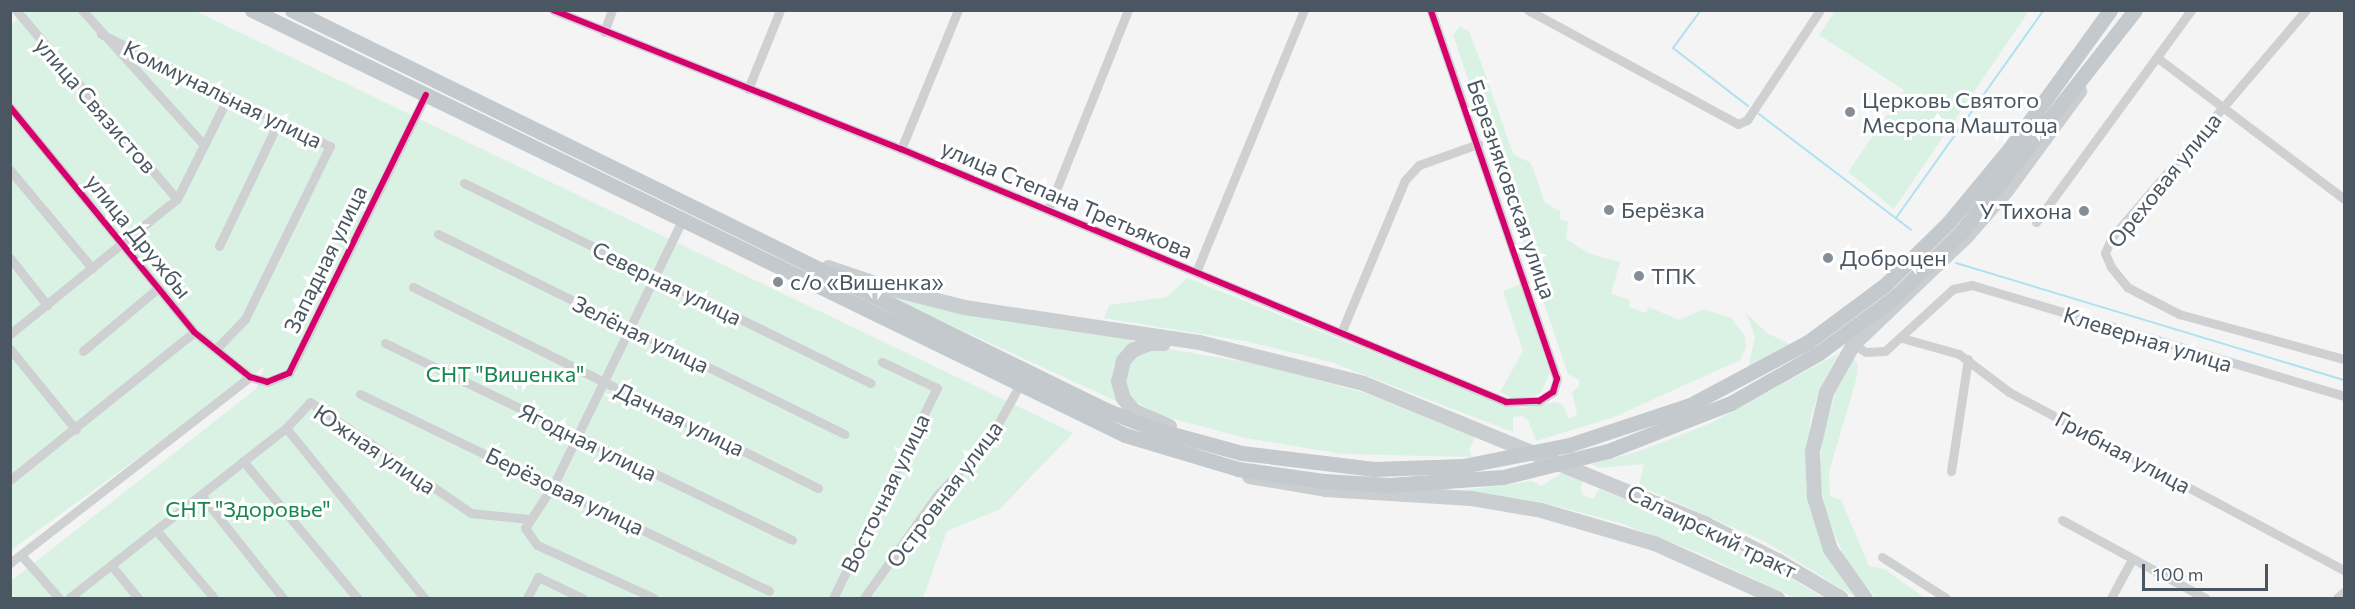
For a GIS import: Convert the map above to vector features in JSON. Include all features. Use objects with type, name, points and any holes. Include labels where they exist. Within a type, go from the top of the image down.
[{"type":"highway","points":[[252,10],[681,222],[1117,431],[1183,455],[1238,469],[1336,483],[1465,482],[1576,460],[1670,430],[1731,403],[1837,341],[1897,295],[1943,252],[2001,185],[2135,10]]},
{"type":"highway","points":[[292,10],[650,189],[1131,420],[1242,453],[1374,469],[1463,466],[1569,445],[1690,405],[1808,342],[1878,290],[1949,222],[2011,147],[2110,10]]},
{"type":"highway","points":[[368,67],[376,52]]},
{"type":"main road","points":[[1865,598],[1830,549],[1817,513],[1812,479],[1814,437],[1821,407],[1838,366],[1853,344],[1928,276],[1993,206],[2059,121],[2123,27]]},
{"type":"main road","points":[[650,189],[832,269],[889,288],[994,313],[1162,336],[1259,355]]},
{"type":"main road","points":[[1259,355],[1149,343],[1132,350],[1123,360],[1120,390],[1128,405],[1139,414],[1190,433],[1374,469]]},
{"type":"main road","name":"Салаирский тракт","points":[[1259,355],[1363,383],[1498,436],[1743,541],[1841,598]]},
{"type":"main road","points":[[1183,455],[1257,478],[1298,486],[1471,498],[1562,515],[1654,543],[1777,598]]},
{"type":"street","name":"улица Связистов","points":[[16,10],[177,199]]},
{"type":"street","points":[[82,10],[101,34],[204,145]]},
{"type":"street","name":"улица Степана Третьякова","points":[[552,10],[901,149],[1512,403],[1527,403],[1548,397],[1557,379]]},
{"type":"street","points":[[604,32],[612,10]]},
{"type":"street","points":[[748,89],[780,10]]},
{"type":"street","points":[[901,149],[958,10]]},
{"type":"street","points":[[1048,210],[1128,10]]},
{"type":"street","points":[[1196,272],[1304,10]]},
{"type":"street","name":"Березняковская улица","points":[[1431,10],[1557,379]]},
{"type":"street","points":[[1528,10],[1729,122],[1747,120],[1820,10]]},
{"type":"street","points":[[2036,222],[2159,59],[2191,10]]},
{"type":"street","name":"Ореховая улица","points":[[2306,10],[2112,237],[2106,259],[2127,287],[2179,314],[2344,359]]},
{"type":"street","name":"Коммунальная улица","points":[[101,34],[330,146],[244,319],[216,349]]},
{"type":"street","points":[[2159,59],[2344,199]]},
{"type":"street","name":"Западная улица","points":[[250,377],[267,382],[289,373],[426,95]]},
{"type":"street","points":[[10,334],[177,199],[228,97]]},
{"type":"street","name":"улица Дружбы","points":[[10,107],[194,332],[250,377]]},
{"type":"street","points":[[219,246],[279,122]]},
{"type":"street","points":[[1341,333],[1405,180],[1419,165],[1478,144]]},
{"type":"street","points":[[10,170],[92,268]]},
{"type":"street","name":"Северная улица","points":[[464,183],[870,383]]},
{"type":"street","points":[[654,598],[537,545],[525,528],[528,519],[554,484],[681,222]]},
{"type":"street","name":"Зелёная улица","points":[[438,234],[844,434]]},
{"type":"street","points":[[10,258],[47,304]]},
{"type":"street","name":"Клеверная улица","points":[[1902,338],[1953,289],[1972,285],[2344,396]]},
{"type":"street","name":"Дачная улица","points":[[413,287],[818,488]]},
{"type":"street","points":[[83,351],[158,288]]},
{"type":"street","points":[[10,480],[76,430],[194,332]]},
{"type":"street","points":[[1853,344],[1866,352],[1879,354],[1902,338]]},
{"type":"street","name":"Грибная улица","points":[[1902,338],[1932,344],[1968,359],[2009,392],[2344,570]]},
{"type":"street","name":"Ягодная улица","points":[[385,343],[792,540]]},
{"type":"street","points":[[10,349],[76,430]]},
{"type":"street","points":[[1951,471],[1968,359]]},
{"type":"street","name":"Восточная улица","points":[[832,598],[937,388],[882,362]]},
{"type":"street","points":[[10,563],[250,377]]},
{"type":"street","name":"Островная улица","points":[[864,598],[938,494],[988,441],[1019,386]]},
{"type":"street","name":"Берёзовая улица","points":[[360,394],[554,484],[769,591]]},
{"type":"street","name":"Южная улица","points":[[69,598],[286,428],[310,402],[471,513],[528,519]]},
{"type":"street","points":[[286,428],[424,598]]},
{"type":"street","points":[[243,461],[357,598]]},
{"type":"street","points":[[201,495],[283,598]]},
{"type":"street","points":[[2062,520],[2131,561],[2205,598]]},
{"type":"street","points":[[156,530],[214,598]]},
{"type":"street","points":[[21,555],[59,598]]},
{"type":"street","points":[[1882,557],[1946,598]]},
{"type":"street","points":[[2111,598],[2131,561]]},
{"type":"street","points":[[111,565],[138,598]]},
{"type":"street","points":[[527,598],[538,577],[582,598]]},
{"type":"street","points":[[2337,598],[2344,592]]},
{"type":"green space","points":[[28,11],[195,11],[1073,433],[1000,509],[947,531],[923,598],[11,598],[11,581],[256,389],[265,366],[11,550],[10,25]]},
{"type":"green space","points":[[1835,11],[2029,11],[1894,209],[1848,172],[1904,90],[1819,35]]},
{"type":"green space","points":[[1460,26],[1469,32],[1513,154],[1531,163],[1545,203],[1560,211],[1560,219],[1568,222],[1566,239],[1590,254],[1620,262],[1611,294],[1630,300],[1629,307],[1646,313],[1648,307],[1680,320],[1703,309],[1731,318],[1745,336],[1746,348],[1740,360],[1614,417],[1536,441],[1528,420],[1522,416],[1513,417],[1513,432],[1331,362],[1245,341],[1104,318],[1109,305],[1167,297],[1187,278],[1506,406],[1523,408],[1555,402],[1563,405],[1569,419],[1577,414],[1572,392],[1579,386],[1579,380],[1568,374],[1453,35]]},
{"type":"green space","points":[[1521,284],[1550,373],[1540,393],[1530,398],[1512,398],[1500,392],[1523,351],[1503,291]]},
{"type":"green space","points":[[879,292],[1134,339],[1113,367],[1116,401]]},
{"type":"green space","points":[[1746,313],[1767,333],[1789,344],[1749,366],[1755,336]]},
{"type":"green space","points":[[1163,348],[1257,364],[1365,393],[1475,437],[1469,450],[1472,457],[1342,454],[1245,438],[1163,416],[1131,400],[1124,384],[1128,365],[1137,354]]},
{"type":"green space","points":[[1839,353],[1820,389],[1810,420],[1806,488],[1824,551],[1855,597],[1764,541],[1639,486],[1644,464],[1599,468],[1591,464],[1640,451],[1711,423]]},
{"type":"green space","points":[[1854,359],[1858,365],[1856,380],[1829,472],[1830,496],[1841,500],[1869,566],[1884,569],[1925,598],[1876,598],[1845,559],[1826,513],[1820,481],[1822,439],[1836,391]]},
{"type":"green space","points":[[1562,473],[1583,482],[1580,488],[1584,496],[1593,499],[1599,489],[1658,513],[1772,567],[1824,598],[1795,598],[1701,554],[1620,523],[1541,502],[1464,490],[1532,481],[1541,486]]},
{"type":"waterway","points":[[1701,10],[1673,48],[1748,106]]},
{"type":"waterway","points":[[1896,218],[2044,10]]},
{"type":"waterway","points":[[1759,114],[1911,230]]},
{"type":"waterway","points":[[1956,263],[2344,380]]},
{"type":"cycle path","points":[[553,10],[901,149],[1506,402],[1539,401],[1553,392],[1557,379],[1431,10]]},
{"type":"cycle path","points":[[10,107],[194,332],[250,377],[267,382],[289,373],[426,95]]},
{"type":"place","name":"Церковь Святого Месропа Маштоца","points":[[1850,112]]},
{"type":"place","name":"Берёзка","points":[[1609,210]]},
{"type":"place","name":"У Тихона","points":[[2084,211]]},
{"type":"place","name":"Доброцен","points":[[1828,258]]},
{"type":"place","name":"ТПК","points":[[1639,276]]},
{"type":"place","name":"с/о «Вишенка»","points":[[778,282]]},
{"type":"park label","name":"СНТ \"Вишенка\"","points":[[505,374]]},
{"type":"park label","name":"СНТ \"Здоровье\"","points":[[248,509]]}]
